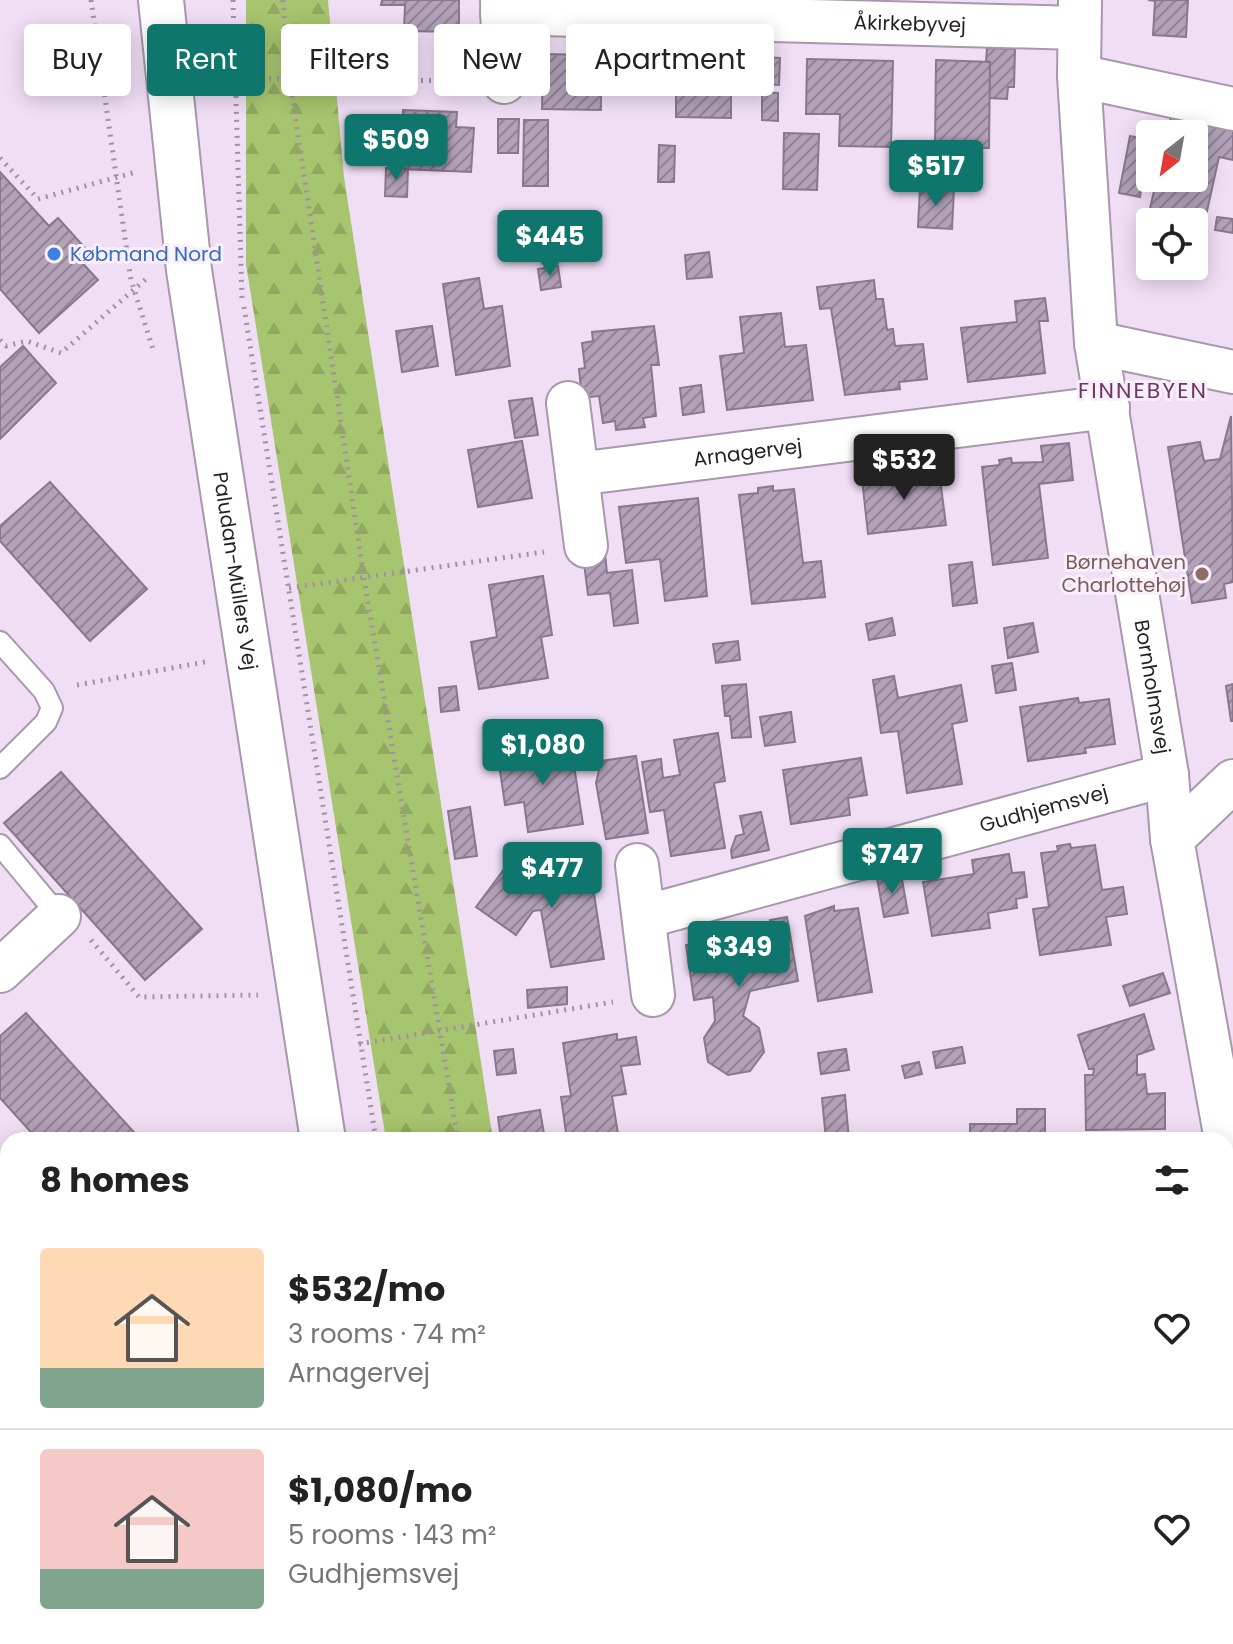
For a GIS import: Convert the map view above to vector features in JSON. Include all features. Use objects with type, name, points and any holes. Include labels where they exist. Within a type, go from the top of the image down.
[{"type":"street","name":"Paludan-Müllers Vej","points":[[161,0],[163,24]]},
{"type":"street","name":"Åkirkebyvej","points":[[502,6],[1080,14]]},
{"type":"street","name":"Bornholmsvej","points":[[1080,14],[1079,76],[1096,343],[1167,775],[1172,839],[1225,1132]]},
{"type":"street","points":[[1079,76],[1233,109]]},
{"type":"street","name":"Paludan-Müllers Vej","points":[[170,96],[186,244],[322,1132]]},
{"type":"street","points":[[1096,343],[1233,372]]},
{"type":"street","points":[[568,403],[586,546]]},
{"type":"street","name":"Arnagervej","points":[[577,474],[1108,407]]},
{"type":"street","name":"Gudhjemsvej","points":[[644,917],[1167,775]]},
{"type":"street","points":[[1172,839],[1233,781]]},
{"type":"street","points":[[637,865],[653,995]]},
{"type":"street","points":[[0,971],[59,916]]},
{"type":"lane","points":[[0,642],[44,691],[52,708],[46,722],[0,768]]},
{"type":"lane","points":[[0,845],[59,916]]},
{"type":"path","points":[[233,0],[233,24]]},
{"type":"path","points":[[283,0],[285,24]]},
{"type":"path","points":[[235,96],[241,294],[375,1132]]},
{"type":"path","points":[[292,96],[364,578],[457,1132]]},
{"type":"path","points":[[0,158],[38,199],[176,162]]},
{"type":"path","points":[[0,340],[6,346],[27,341],[61,353],[186,244]]},
{"type":"path","points":[[240,594],[586,546]]},
{"type":"path","points":[[44,691],[173,668]]},
{"type":"path","points":[[59,916],[78,925],[139,997],[300,993]]},
{"type":"path","points":[[310,1051],[653,995]]},
{"type":"green space","points":[[246,0],[328,0],[330,24],[281,24],[281,96],[337,96],[344,177],[492,1132],[385,1132],[246,264],[246,96],[265,96],[265,24],[246,24]]},
{"type":"building","points":[[382,0],[459,0],[459,24],[434,24],[434,32],[418,31],[418,24],[404,24],[405,5],[381,5]]},
{"type":"building","points":[[1148,0],[1188,0],[1186,37],[1153,35],[1155,1]]},
{"type":"building","points":[[987,48],[1015,49],[1014,87],[1008,87],[1007,99],[989,98],[990,62],[986,61]]},
{"type":"building","points":[[550,54],[566,54],[566,96],[601,96],[601,110],[542,109],[542,96],[550,96]]},
{"type":"building","points":[[774,58],[780,58],[779,85],[774,85]]},
{"type":"building","points":[[807,59],[893,61],[891,147],[839,146],[840,114],[806,114]]},
{"type":"building","points":[[936,60],[990,62],[989,148],[935,147]]},
{"type":"building","points":[[778,93],[778,121],[762,120],[762,96]]},
{"type":"building","points":[[676,96],[731,96],[731,118],[676,117]]},
{"type":"building","points":[[403,110],[457,112],[456,127],[474,128],[471,172],[401,169]]},
{"type":"building","points":[[498,119],[519,119],[518,153],[498,153]]},
{"type":"building","points":[[524,120],[548,120],[548,186],[523,186]]},
{"type":"building","points":[[1208,124],[1233,130],[1233,160],[1219,157],[1208,208],[1150,208],[1154,192],[1208,192]]},
{"type":"building","points":[[784,133],[819,134],[817,190],[783,189]]},
{"type":"building","points":[[1130,136],[1136,137],[1136,192],[1141,192],[1140,197],[1119,193]]},
{"type":"building","points":[[659,145],[675,146],[674,182],[658,182]]},
{"type":"building","points":[[386,168],[408,169],[407,197],[385,196]]},
{"type":"building","points":[[0,172],[49,226],[58,218],[86,249],[77,257],[98,280],[39,333],[0,289]]},
{"type":"building","points":[[920,187],[954,189],[952,229],[918,227]]},
{"type":"building","points":[[1217,217],[1233,219],[1233,233],[1215,230]]},
{"type":"building","points":[[528,224],[539,224],[538,239],[527,238]]},
{"type":"building","points":[[709,252],[712,277],[687,279],[685,255]]},
{"type":"building","points":[[558,266],[561,287],[541,290],[538,269]]},
{"type":"building","points":[[479,278],[484,309],[502,306],[510,366],[456,375],[443,284]]},
{"type":"building","points":[[874,280],[876,299],[883,299],[887,330],[893,329],[895,346],[923,344],[927,379],[899,382],[900,389],[845,395],[831,308],[820,309],[817,287]]},
{"type":"building","points":[[1045,298],[1048,321],[1039,321],[1045,373],[968,382],[961,328],[1017,322],[1015,301]]},
{"type":"building","points":[[781,313],[785,347],[806,345],[813,400],[727,410],[720,356],[744,353],[740,317]]},
{"type":"building","points":[[432,326],[438,366],[402,372],[396,331]]},
{"type":"building","points":[[654,326],[659,365],[651,365],[656,416],[643,418],[645,427],[616,430],[615,421],[603,423],[599,396],[582,398],[579,369],[585,368],[582,343],[593,341],[592,332]]},
{"type":"building","points":[[23,346],[56,383],[0,439],[0,367]]},
{"type":"building","points":[[701,385],[704,412],[683,415],[680,388]]},
{"type":"building","points":[[532,398],[538,435],[515,438],[509,401]]},
{"type":"building","points":[[1231,416],[1233,582],[1224,584],[1226,598],[1192,603],[1168,447],[1200,442],[1204,461],[1220,459]]},
{"type":"building","points":[[522,441],[532,498],[478,507],[468,450]]},
{"type":"building","points":[[1069,443],[1073,480],[1039,484],[1048,558],[993,565],[982,467],[1000,465],[999,460],[1011,458],[1012,463],[1043,462],[1041,446]]},
{"type":"building","points":[[939,471],[946,525],[868,534],[862,479]]},
{"type":"building","points":[[50,482],[147,589],[90,641],[0,541],[0,526]]},
{"type":"building","points":[[773,486],[773,491],[794,489],[803,563],[821,561],[825,597],[752,604],[739,495],[758,493],[758,488]]},
{"type":"building","points":[[698,498],[707,596],[665,601],[660,559],[626,563],[619,507]]},
{"type":"building","points":[[605,553],[607,573],[632,570],[638,623],[614,626],[610,593],[588,595],[583,555]]},
{"type":"building","points":[[972,562],[977,603],[953,606],[949,565]]},
{"type":"building","points":[[543,576],[552,635],[541,637],[548,678],[479,689],[471,642],[497,637],[489,585]]},
{"type":"building","points":[[892,618],[895,635],[869,640],[866,624]]},
{"type":"building","points":[[1033,623],[1038,652],[1008,658],[1004,628]]},
{"type":"building","points":[[738,641],[740,660],[716,663],[713,644]]},
{"type":"building","points":[[1012,663],[1016,690],[996,693],[992,666]]},
{"type":"building","points":[[894,676],[898,698],[961,685],[967,721],[952,724],[962,784],[907,793],[898,731],[881,733],[873,680]]},
{"type":"building","points":[[746,684],[751,737],[732,738],[730,716],[725,716],[722,686]]},
{"type":"building","points":[[1233,684],[1233,721],[1231,721],[1226,686]]},
{"type":"building","points":[[456,686],[459,710],[441,712],[439,688]]},
{"type":"building","points":[[1078,698],[1079,703],[1109,699],[1115,744],[1085,748],[1086,753],[1028,761],[1020,707]]},
{"type":"building","points":[[791,712],[795,742],[765,746],[760,717]]},
{"type":"building","points":[[718,733],[725,781],[714,783],[725,848],[671,856],[664,810],[650,812],[642,762],[661,759],[663,778],[680,775],[674,740]]},
{"type":"building","points":[[571,746],[583,824],[528,832],[524,802],[505,805],[498,757]]},
{"type":"building","points":[[636,756],[648,833],[606,839],[596,783],[601,761]]},
{"type":"building","points":[[861,758],[867,795],[848,798],[850,815],[791,824],[783,770]]},
{"type":"building","points":[[61,772],[202,929],[145,980],[4,823]]},
{"type":"building","points":[[470,807],[477,856],[455,859],[448,811]]},
{"type":"building","points":[[761,812],[769,850],[732,858],[731,850],[736,836],[744,834],[740,816]]},
{"type":"building","points":[[1070,844],[1071,848],[1095,845],[1102,890],[1123,887],[1127,914],[1106,917],[1111,945],[1040,955],[1033,909],[1049,907],[1041,853],[1058,851],[1057,846]]},
{"type":"building","points":[[1009,854],[1012,873],[1024,872],[1027,897],[1016,899],[1017,908],[988,913],[990,928],[932,936],[923,882],[974,874],[972,860]]},
{"type":"building","points":[[589,861],[604,959],[551,967],[541,910],[533,911],[516,935],[476,907],[505,868],[529,886],[538,885],[535,869]]},
{"type":"building","points":[[901,874],[908,913],[884,917],[877,878]]},
{"type":"building","points":[[834,906],[834,911],[858,908],[872,992],[818,1001],[805,916]]},
{"type":"building","points":[[787,917],[798,981],[750,991],[743,1016],[759,1028],[764,1052],[750,1071],[728,1075],[708,1062],[704,1038],[715,1021],[713,997],[694,1000],[686,945],[771,931],[770,920]]},
{"type":"building","points":[[1163,973],[1170,993],[1130,1006],[1123,986]]},
{"type":"building","points":[[567,987],[567,1004],[528,1008],[527,990]]},
{"type":"building","points":[[26,1013],[134,1132],[31,1132],[0,1098],[0,1036]]},
{"type":"building","points":[[1144,1014],[1154,1049],[1137,1055],[1137,1075],[1145,1074],[1147,1094],[1165,1093],[1165,1129],[1086,1130],[1085,1075],[1093,1075],[1094,1069],[1089,1069],[1078,1035]]},
{"type":"building","points":[[617,1034],[617,1040],[636,1037],[640,1064],[621,1066],[626,1094],[612,1096],[618,1132],[566,1132],[561,1097],[571,1096],[563,1043]]},
{"type":"building","points":[[962,1047],[965,1063],[936,1068],[933,1052]]},
{"type":"building","points":[[513,1049],[516,1073],[497,1075],[494,1051]]},
{"type":"building","points":[[846,1049],[849,1070],[821,1074],[818,1053]]},
{"type":"building","points":[[919,1062],[922,1074],[905,1078],[902,1066]]},
{"type":"building","points":[[845,1095],[848,1132],[825,1132],[822,1098]]},
{"type":"building","points":[[1017,1109],[1045,1109],[1045,1132],[970,1132],[970,1124],[1017,1124]]},
{"type":"building","points":[[540,1110],[544,1132],[500,1132],[498,1117]]},
{"type":"place","name":"Købmand Nord","points":[[54,254]]},
{"type":"place","name":"Børnehaven Charlottehøj","points":[[1202,574]]},
{"type":"district","name":"FINNEBYEN","points":[[1143,390]]}]
